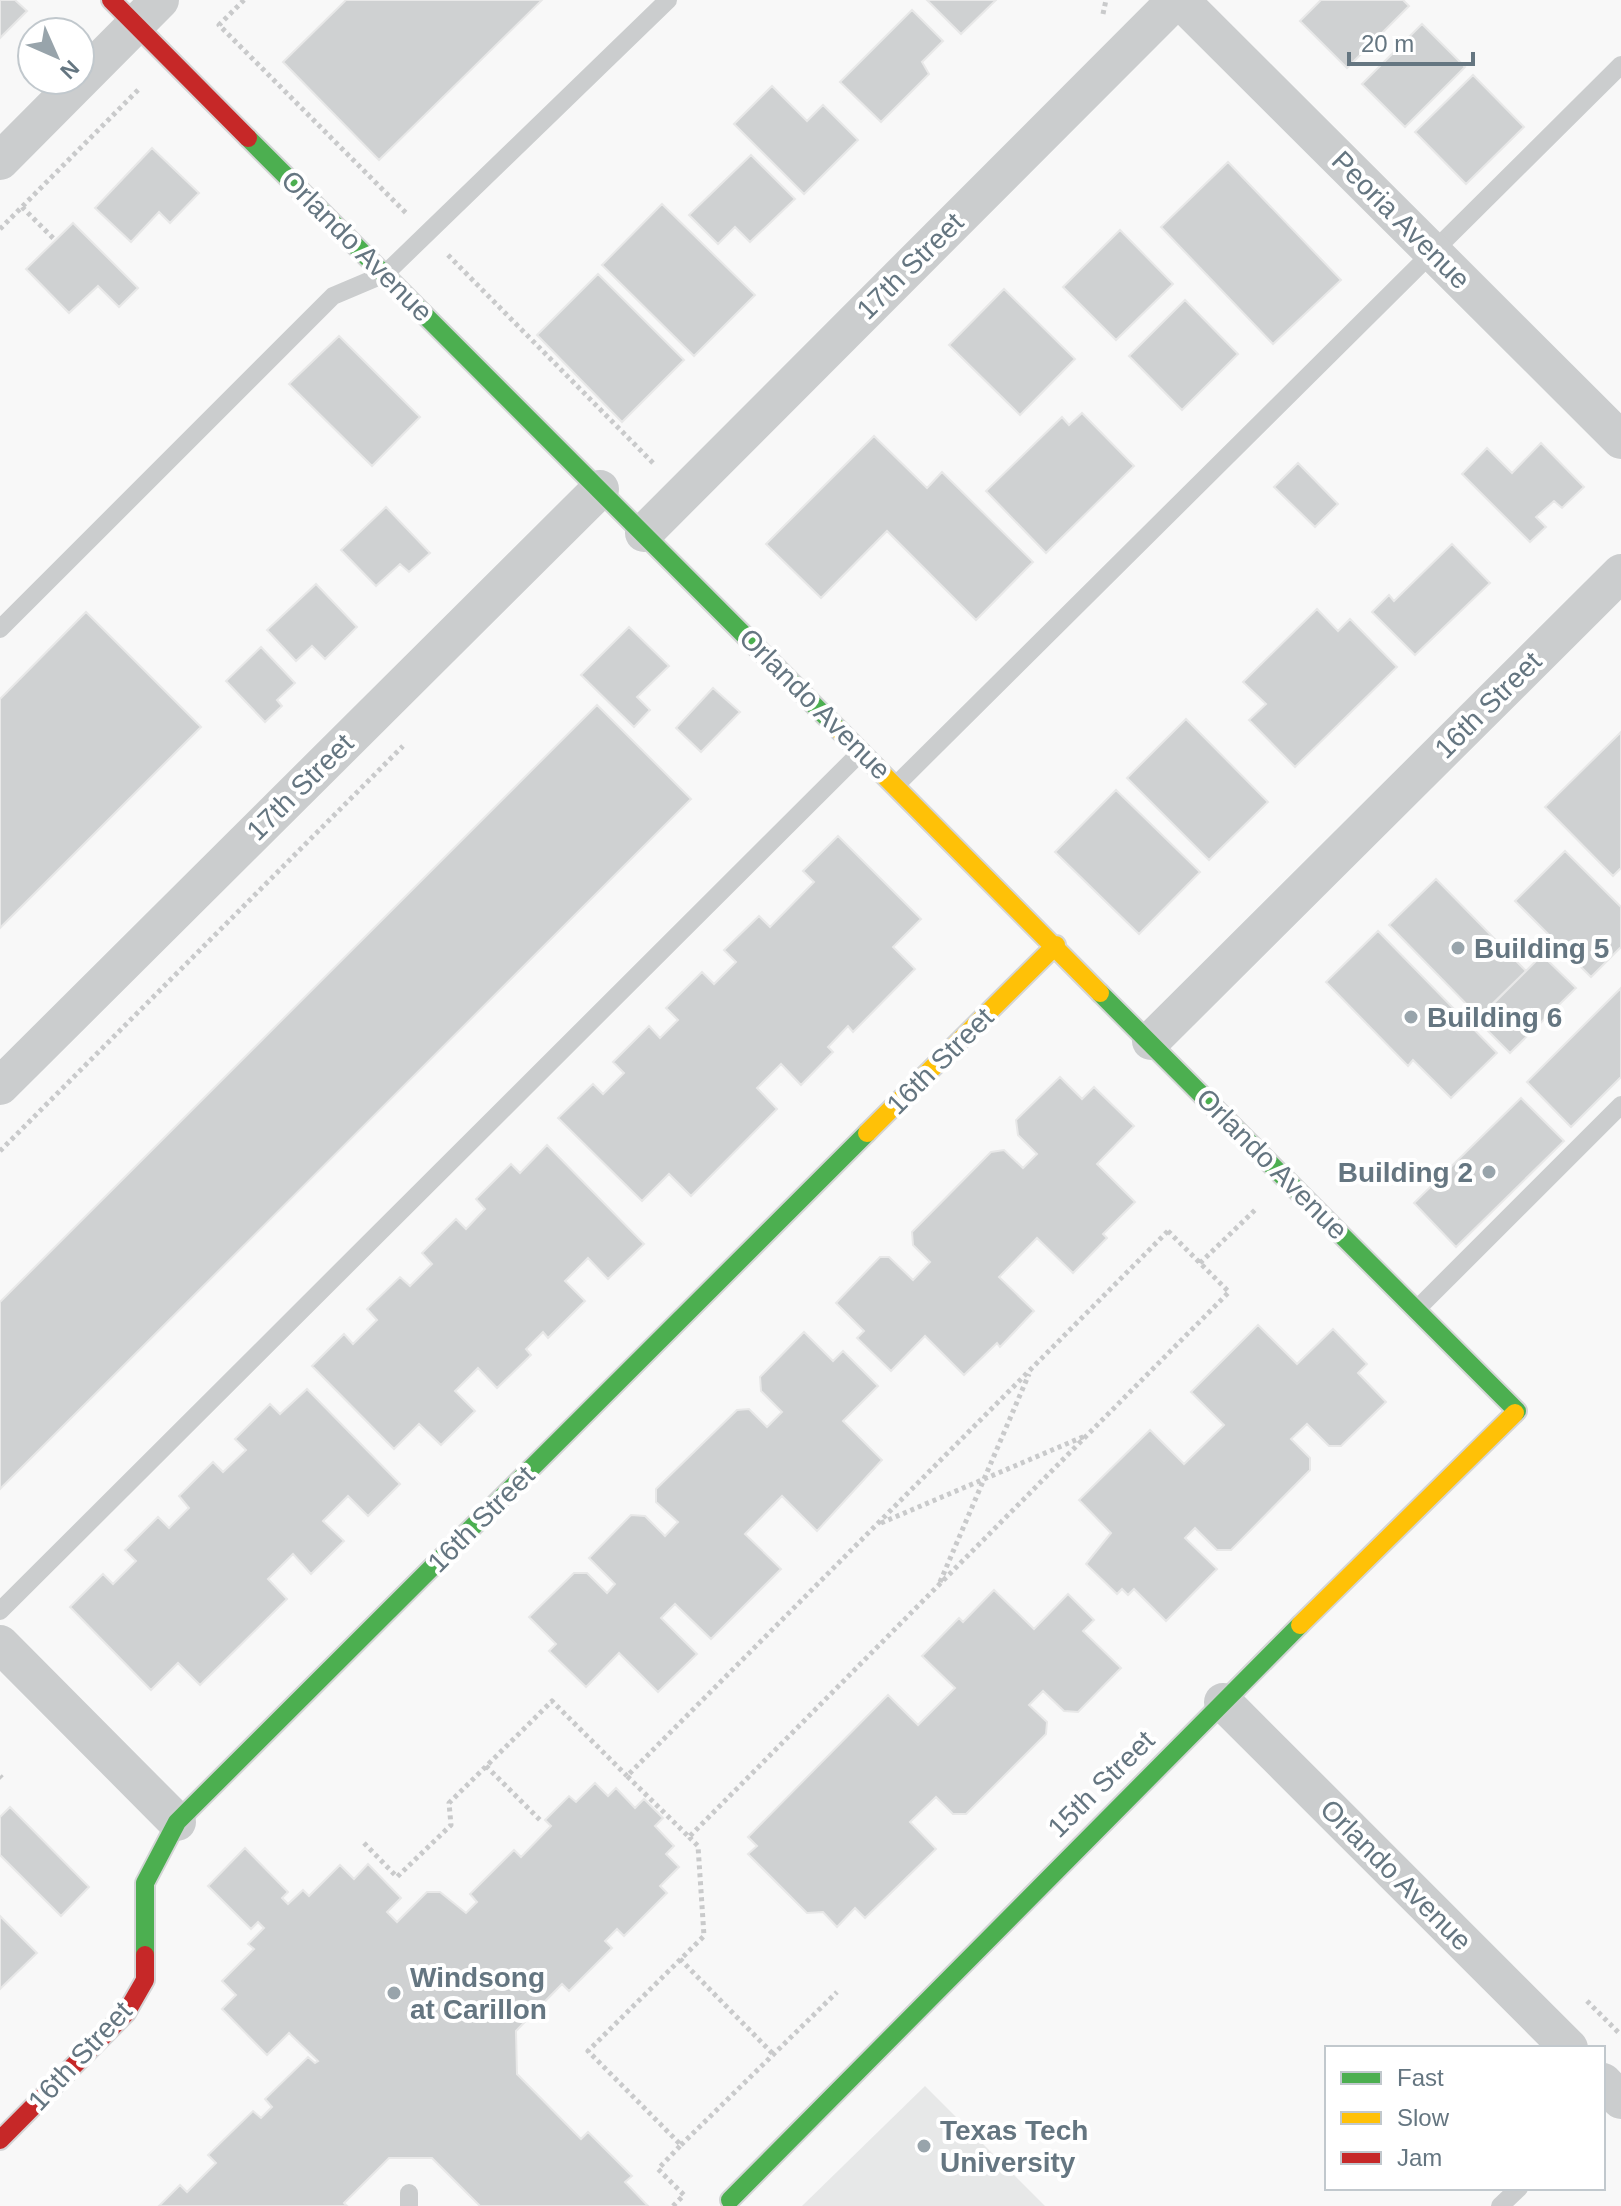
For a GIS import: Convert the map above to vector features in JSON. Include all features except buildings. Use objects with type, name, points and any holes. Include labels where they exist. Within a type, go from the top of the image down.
[{"type":"street","name":"Peoria Avenue","points":[[1178,0],[1621,440]]},
{"type":"street","name":"17th Street","points":[[644,533],[1178,0]]},
{"type":"street","name":"Orlando Avenue","points":[[135,8],[385,274],[1517,1411]]},
{"type":"street","points":[[0,161],[135,8]]},
{"type":"street","name":"17th Street","points":[[0,1086],[600,489]]},
{"type":"street","name":"16th Street","points":[[1151,1041],[1621,573]]},
{"type":"street","name":"16th Street","points":[[0,2140],[126,2013],[145,1980],[145,1883],[177,1822],[1056,945]]},
{"type":"street","name":"15th Street","points":[[727,2203],[1223,1702],[1517,1411]]},
{"type":"street","points":[[0,1644],[177,1822]]},
{"type":"street","name":"Orlando Avenue","points":[[1223,1702],[1567,2046]]},
{"type":"lane","points":[[0,629],[333,296],[385,274],[668,0]]},
{"type":"lane","points":[[896,785],[1621,65]]},
{"type":"lane","points":[[0,1611],[862,751]]},
{"type":"lane","points":[[1416,1310],[1621,1105]]},
{"type":"lane","points":[[1500,2206],[1517,2190]]},
{"type":"path","points":[[0,229],[142,86]]},
{"type":"path","points":[[22,207],[55,240]]},
{"type":"path","points":[[0,1151],[405,745]]},
{"type":"path","points":[[1200,1263],[1262,1204]]},
{"type":"path","points":[[627,1776],[1168,1231],[1229,1292],[689,1837]]},
{"type":"path","points":[[939,1586],[1031,1369]]},
{"type":"path","points":[[877,1525],[1089,1434]]},
{"type":"path","points":[[364,1843],[397,1877],[451,1825],[449,1803],[552,1701],[698,1846],[704,1936],[588,2051],[681,2145]]},
{"type":"path","points":[[486,1766],[541,1821]]},
{"type":"path","points":[[680,1959],[773,2054]]},
{"type":"path","points":[[673,2206],[684,2195],[658,2169],[837,1992]]},
{"type":"path","points":[[1587,2001],[1621,2035]]},
{"type":"shaded area","name":"Texas Tech University","points":[[925,2086],[1045,2206],[802,2206]]},
{"type":"traffic: fast","points":[[248,138],[839,730]]},
{"type":"traffic: fast","points":[[1100,993],[1517,1411],[1515,1413]]},
{"type":"traffic: fast","points":[[145,1955],[145,1883],[177,1822],[867,1133]]},
{"type":"traffic: fast","points":[[730,2200],[1300,1625]]},
{"type":"traffic: slow","points":[[839,730],[1100,993]]},
{"type":"traffic: slow","points":[[867,1133],[1056,945]]},
{"type":"traffic: slow","points":[[1300,1625],[1515,1413]]},
{"type":"traffic: jam","points":[[111,0],[248,138]]},
{"type":"traffic: jam","points":[[0,2140],[126,2013],[145,1980],[145,1955]]},
{"type":"place","name":"Building 5","points":[[1458,948]]},
{"type":"place","name":"Building 6","points":[[1411,1017]]},
{"type":"place","name":"Building 2","points":[[1489,1172]]},
{"type":"place","name":"Windsong at Carillon","points":[[394,1993]]},
{"type":"place","name":"Texas Tech University","points":[[924,2146]]}]
